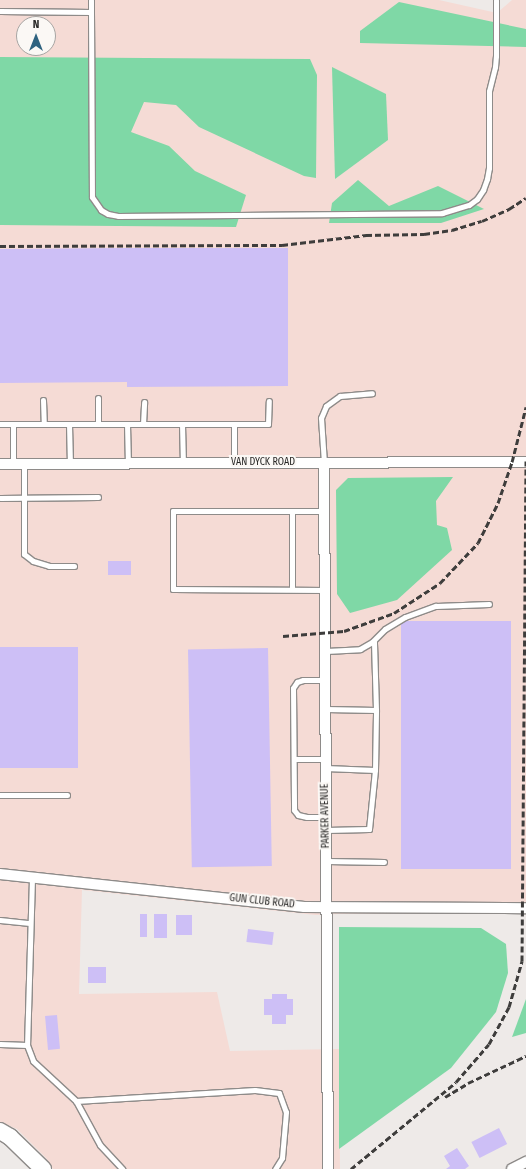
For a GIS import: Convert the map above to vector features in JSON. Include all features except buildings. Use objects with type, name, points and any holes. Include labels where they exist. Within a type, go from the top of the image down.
[{"type":"main road","points":[[0,1131],[10,1137],[44,1169]]},
{"type":"street","name":"VAN DYCK ROAD","points":[[0,464],[526,462]]},
{"type":"street","name":"PARKER AVENUE","points":[[324,463],[326,651],[325,763],[328,907],[328,1169]]},
{"type":"street","name":"GUN CLUB ROAD","points":[[0,874],[304,907],[526,908]]},
{"type":"street","points":[[512,1169],[526,1162]]},
{"type":"lane","points":[[91,0],[92,196],[101,210],[108,214],[118,216],[442,214],[469,205],[477,200],[483,190],[489,168],[489,91],[496,56],[496,0]]},
{"type":"lane","points":[[0,11],[91,12]]},
{"type":"lane","points":[[324,463],[321,418],[326,406],[340,396],[372,393]]},
{"type":"lane","points":[[98,398],[98,424]]},
{"type":"lane","points":[[43,400],[44,424]]},
{"type":"lane","points":[[0,424],[268,424],[269,401]]},
{"type":"lane","points":[[144,402],[144,424]]},
{"type":"lane","points":[[13,424],[13,464]]},
{"type":"lane","points":[[70,424],[70,464]]},
{"type":"lane","points":[[127,424],[128,464]]},
{"type":"lane","points":[[182,424],[183,464]]},
{"type":"lane","points":[[234,424],[234,463]]},
{"type":"lane","points":[[24,464],[24,554],[33,561],[49,566],[74,566]]},
{"type":"lane","points":[[0,498],[98,497]]},
{"type":"lane","points":[[324,511],[173,511],[172,589],[325,590]]},
{"type":"lane","points":[[292,511],[292,589]]},
{"type":"lane","points":[[326,651],[360,650],[374,640],[385,629],[405,617],[436,606],[489,604]]},
{"type":"lane","points":[[326,830],[369,829],[375,770],[376,710],[374,640]]},
{"type":"lane","points":[[326,680],[303,680],[297,682],[293,688],[294,810],[298,815],[307,817],[326,817]]},
{"type":"lane","points":[[326,709],[376,710]]},
{"type":"lane","points":[[294,759],[375,770]]},
{"type":"lane","points":[[0,795],[67,795]]},
{"type":"lane","points":[[327,861],[384,862]]},
{"type":"lane","points":[[32,878],[27,1045],[33,1061],[76,1101],[100,1144],[122,1169]]},
{"type":"lane","points":[[0,920],[30,923]]},
{"type":"lane","points":[[0,1044],[27,1045]]},
{"type":"lane","points":[[76,1101],[255,1090],[279,1093],[286,1112],[282,1158],[275,1169]]},
{"type":"shaded area","points":[[0,0],[439,0],[497,13],[512,0],[526,0],[526,913],[316,915],[82,890],[79,994],[217,992],[230,1051],[339,1049],[340,1169],[53,1169],[46,1158],[17,1129],[0,1122]]},
{"type":"green space","points":[[399,2],[526,29],[526,47],[360,43],[360,31]]},
{"type":"green space","points":[[0,57],[310,59],[317,75],[316,178],[304,176],[199,127],[176,105],[144,102],[131,132],[169,146],[195,171],[246,195],[236,227],[0,225]]},
{"type":"green space","points":[[332,67],[386,94],[388,140],[335,179]]},
{"type":"green space","points":[[358,180],[389,206],[438,186],[484,209],[441,223],[329,223],[332,203]]},
{"type":"green space","points":[[453,477],[436,501],[437,525],[447,528],[452,550],[397,600],[350,613],[337,594],[336,490],[348,478]]},
{"type":"green space","points":[[339,927],[481,928],[506,944],[508,973],[496,1012],[451,1068],[339,1149]]},
{"type":"green space","points":[[526,999],[526,1033],[512,1037]]},
{"type":"railway","points":[[0,246],[282,245],[366,235],[424,234],[452,230],[482,221],[509,209],[526,198]]},
{"type":"railway","points":[[283,636],[344,631],[394,613],[440,583],[478,543],[498,503],[512,462],[526,407]]},
{"type":"railway","points":[[351,1169],[456,1082],[489,1044],[509,1007],[522,961],[526,461]]},
{"type":"railway","points":[[445,1097],[468,1083],[526,1056]]}]
